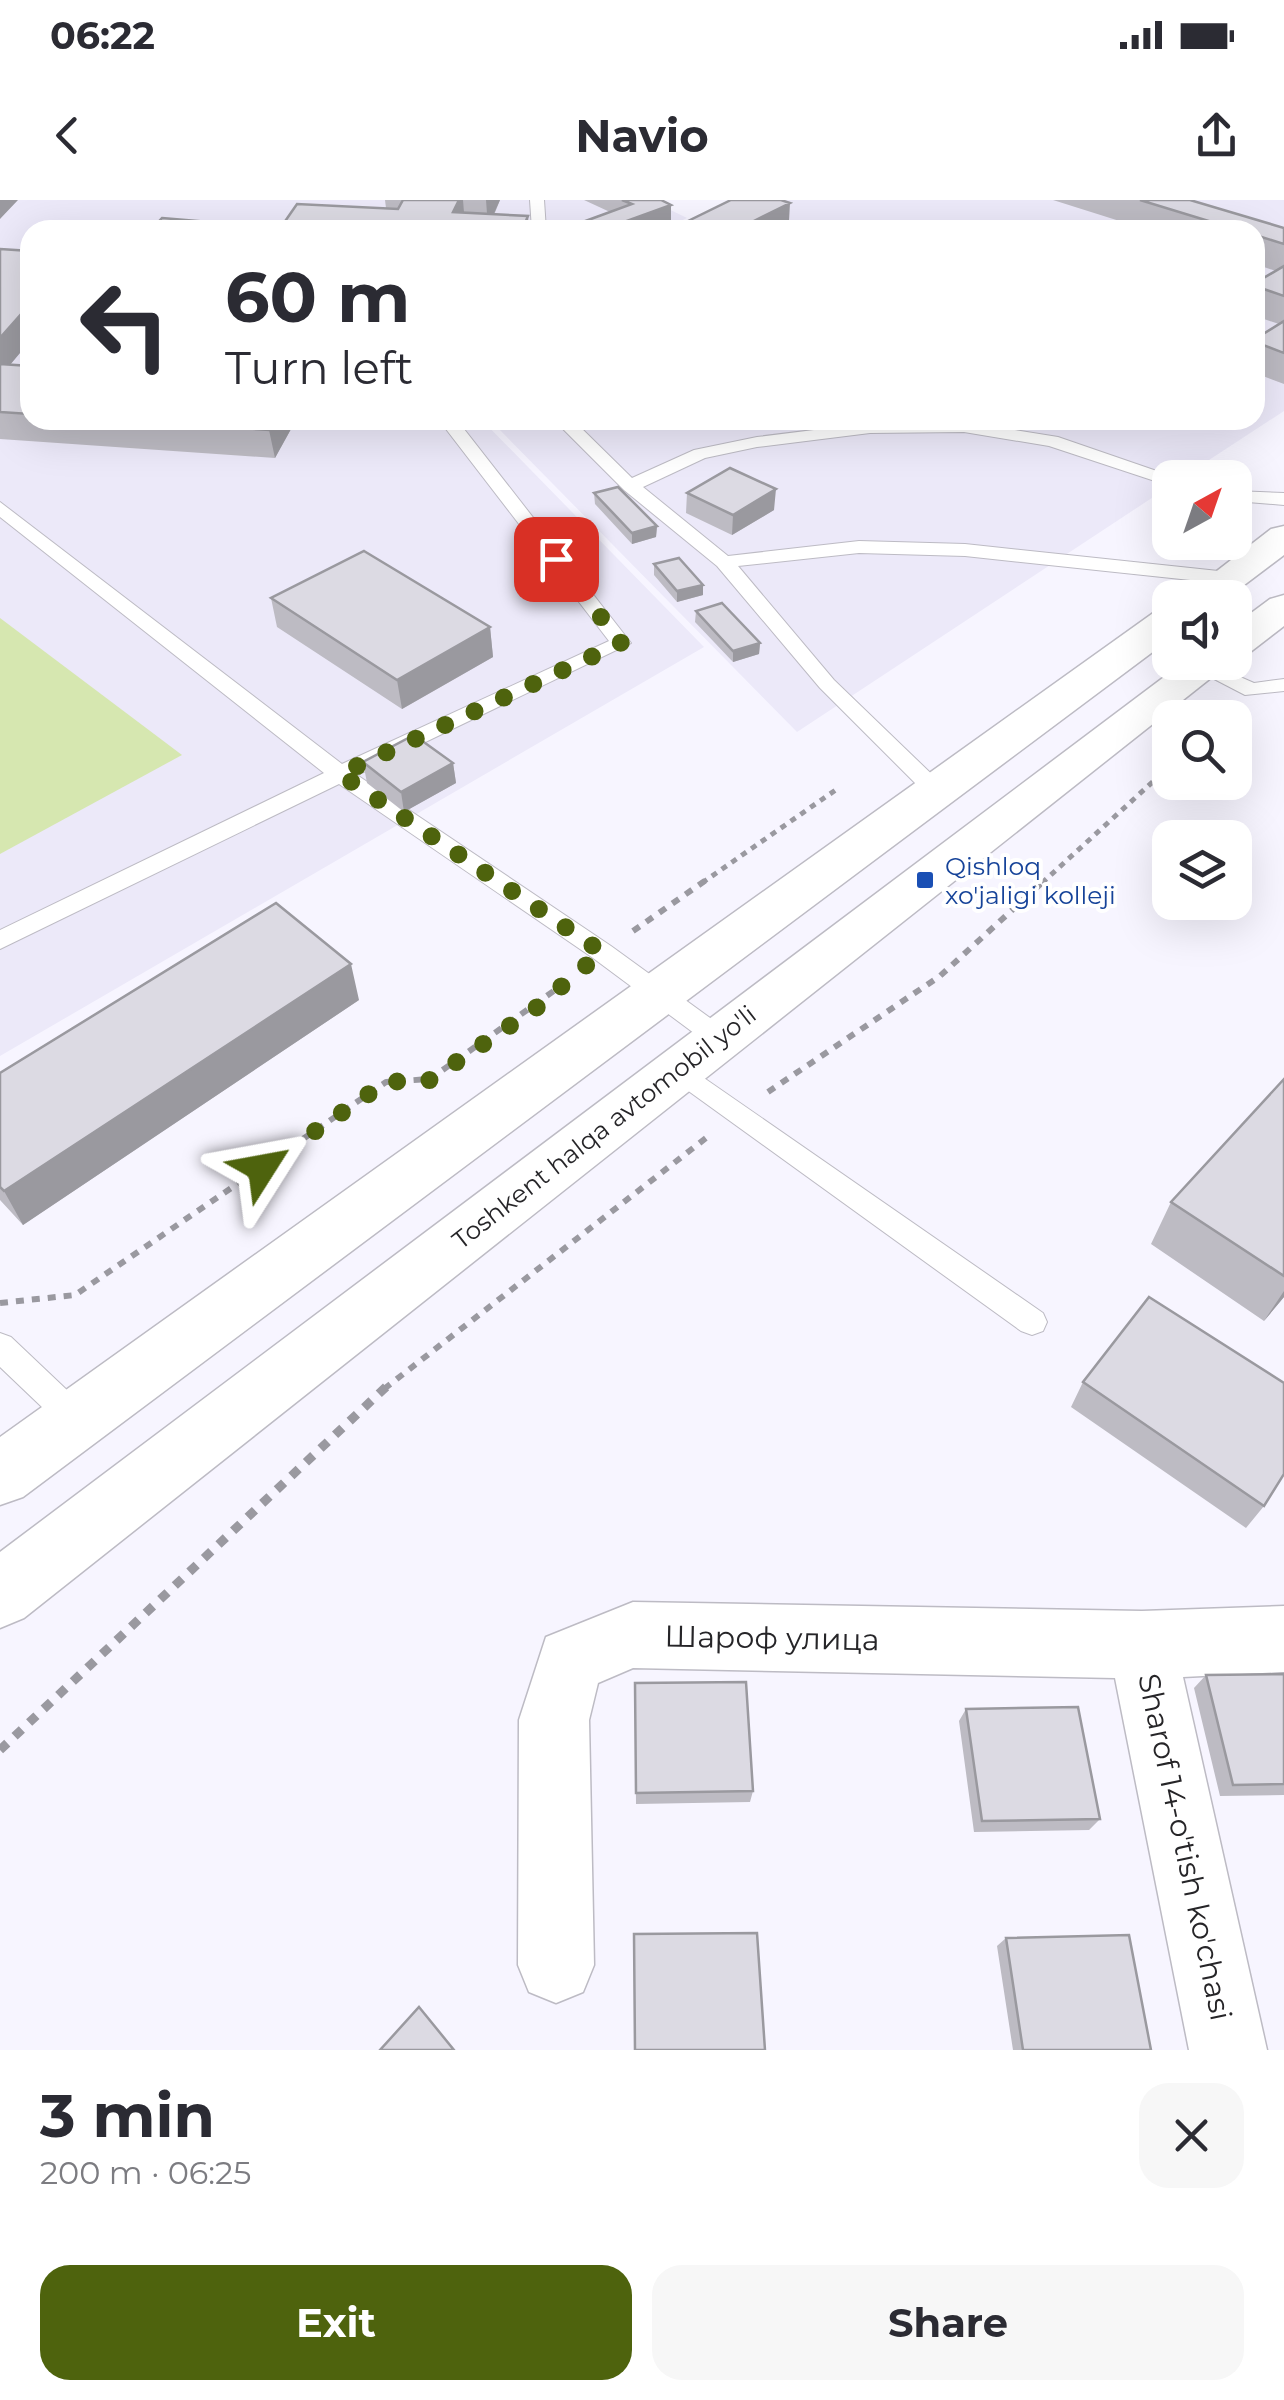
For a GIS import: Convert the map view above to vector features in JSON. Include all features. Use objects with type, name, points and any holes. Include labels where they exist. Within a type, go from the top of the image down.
[{"type":"highway","points":[[1225,580],[1284,537]]},
{"type":"highway","name":"Toshkent halqa avtomobil yo'li","points":[[1252,631],[1284,607]]},
{"type":"highway","points":[[0,1475],[1152,633]]},
{"type":"highway","name":"Toshkent halqa avtomobil yo'li","points":[[0,1594],[1187,680]]},
{"type":"street","name":"Шароф улица","points":[[556,1965],[554,1720],[570,1662],[633,1636],[1142,1645],[1284,1639]]},
{"type":"street","name":"Sharof 14-o'tish ko'chasi","points":[[1142,1645],[1228,2050]]},
{"type":"lane","points":[[0,940],[340,774],[621,643],[456,430]]},
{"type":"lane","points":[[572,430],[630,486],[724,562],[827,684],[936,791]]},
{"type":"lane","points":[[630,486],[700,454],[776,440],[885,430]]},
{"type":"lane","points":[[984,430],[1052,440],[1152,475]]},
{"type":"lane","points":[[1252,497],[1284,499]]},
{"type":"lane","points":[[0,508],[340,774],[659,993],[739,1113],[1032,1322]]},
{"type":"lane","points":[[724,562],[859,546],[965,550],[1162,580]]},
{"type":"lane","points":[[1241,680],[1252,690],[1284,684]]},
{"type":"lane","points":[[0,1347],[77,1420]]},
{"type":"path","points":[[0,1750],[57,1702],[322,1444],[437,1346],[739,1113],[825,1050],[940,976],[1152,782]]},
{"type":"path","points":[[0,1303],[75,1295],[386,1082],[430,1080],[536,1008],[602,952],[838,789]]},
{"type":"shaded area","points":[[0,200],[650,200],[687,218],[20,220],[20,430],[492,430],[704,647],[0,1056]]},
{"type":"shaded area","points":[[755,200],[1284,200],[1284,411],[1265,423],[1265,220],[711,220]]},
{"type":"shaded area","points":[[500,430],[1255,430],[1209,460],[1152,460],[1152,498],[797,732]]},
{"type":"green space","points":[[0,618],[182,755],[0,854]]},
{"type":"building","points":[[403,200],[459,200],[453,212],[528,216],[526,220],[286,220],[297,204],[398,209]]},
{"type":"building","points":[[622,200],[661,200],[671,205],[630,220],[588,220],[632,204]]},
{"type":"building","points":[[731,200],[790,203],[756,220],[690,220]]},
{"type":"building","points":[[1140,200],[1190,200],[1257,220],[1205,220]]},
{"type":"building","points":[[1265,222],[1284,228],[1284,244],[1265,238]]},
{"type":"building","points":[[0,249],[20,250],[20,315],[0,338]]},
{"type":"building","points":[[1284,266],[1284,296],[1265,289],[1265,277]]},
{"type":"building","points":[[1284,321],[1284,353],[1265,346],[1265,333]]},
{"type":"building","points":[[0,364],[20,365],[20,413],[0,412]]},
{"type":"building","points":[[730,468],[776,489],[733,515],[687,493]]},
{"type":"building","points":[[618,487],[657,526],[632,533],[594,493]]},
{"type":"building","points":[[364,551],[490,627],[397,680],[271,598]]},
{"type":"building","points":[[679,558],[703,585],[677,591],[654,564]]},
{"type":"building","points":[[722,603],[760,643],[733,651],[696,611]]},
{"type":"building","points":[[414,735],[453,763],[401,792],[363,762]]},
{"type":"building","points":[[276,903],[351,964],[4,1191],[0,1187],[0,1073]]},
{"type":"building","points":[[1284,1079],[1284,1276],[1171,1202]]},
{"type":"building","points":[[1149,1297],[1284,1383],[1284,1474],[1264,1506],[1083,1382]]},
{"type":"building","points":[[1284,1674],[1284,1784],[1233,1785],[1206,1675]]},
{"type":"building","points":[[746,1682],[753,1791],[636,1793],[635,1683]]},
{"type":"building","points":[[1078,1707],[1100,1819],[982,1821],[966,1709]]},
{"type":"building","points":[[757,1933],[765,2050],[635,2050],[634,1934]]},
{"type":"building","points":[[1129,1935],[1151,2050],[1023,2050],[1006,1938]]},
{"type":"building","points":[[419,2007],[454,2050],[380,2050]]},
{"type":"place","name":"Qishloq xo'jaligi kolleji","points":[[925,880]]},
{"type":"route","points":[[262,1168],[386,1082],[430,1080],[536,1008],[602,952],[340,774],[621,643],[556,559]]}]
